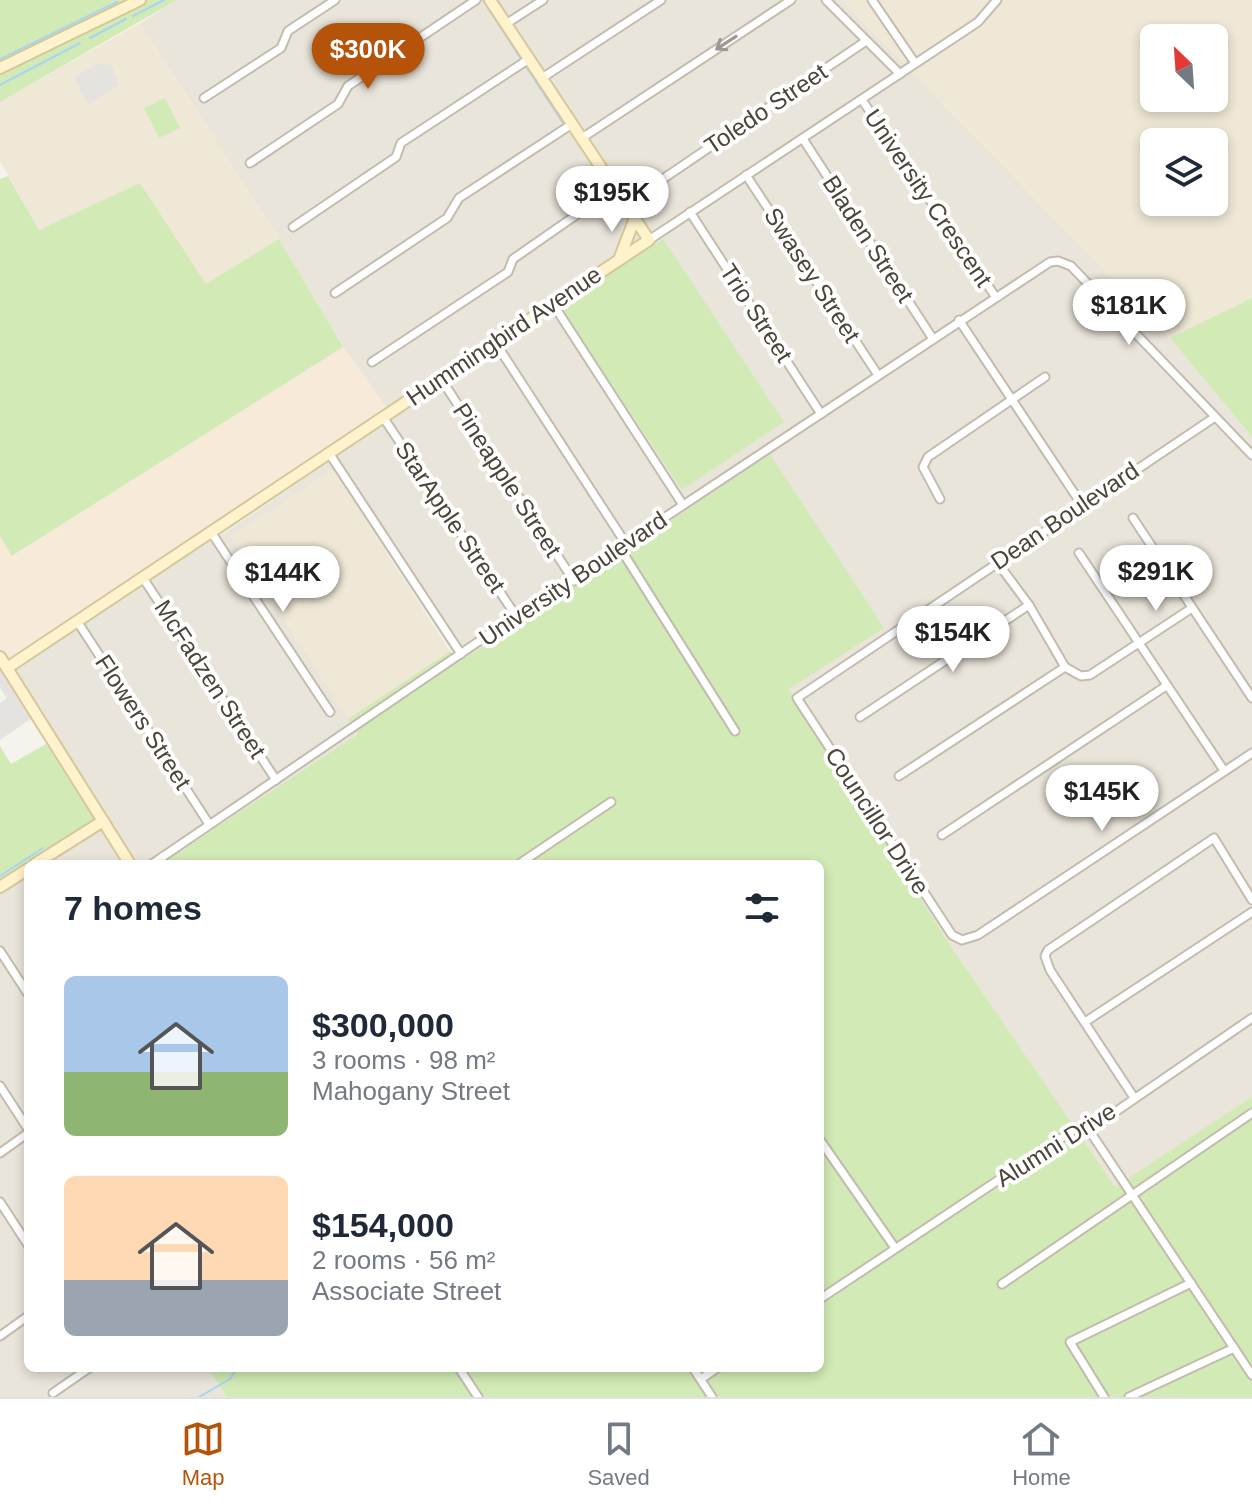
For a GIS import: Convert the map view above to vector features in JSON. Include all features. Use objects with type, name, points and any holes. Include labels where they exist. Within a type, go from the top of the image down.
[{"type":"street","points":[[0,68],[140,0]]},
{"type":"street","points":[[204,98],[281,48],[288,31],[335,0]]},
{"type":"street","points":[[250,163],[338,104],[348,86],[476,0]]},
{"type":"street","points":[[490,0],[649,240]]},
{"type":"street","points":[[506,24],[543,0]]},
{"type":"street","points":[[542,78],[661,0]]},
{"type":"street","points":[[582,138],[791,0]]},
{"type":"street","points":[[826,0],[900,74]]},
{"type":"street","points":[[872,0],[915,63]]},
{"type":"street","name":"Hummingbird Avenue","points":[[7,668],[978,22],[997,0]]},
{"type":"street","name":"Toledo Street","points":[[626,204],[866,41]]},
{"type":"street","points":[[293,227],[396,157],[401,143],[529,59]]},
{"type":"street","name":"University Crescent","points":[[862,100],[995,296]]},
{"type":"street","points":[[335,293],[447,218],[459,198],[572,124]]},
{"type":"street","name":"Bladen Street","points":[[803,139],[933,339]]},
{"type":"street","name":"Swasey Street","points":[[746,175],[878,375]]},
{"type":"street","points":[[372,362],[508,272],[513,259],[615,188]]},
{"type":"street","name":"Trio Street","points":[[690,212],[821,414]]},
{"type":"street","points":[[618,260],[635,218]]},
{"type":"street","name":"University Boulevard","points":[[158,860],[516,616],[574,581],[959,320],[1050,262],[1065,262],[1124,318],[1252,455]]},
{"type":"street","points":[[553,304],[683,505]]},
{"type":"street","points":[[959,320],[1082,505]]},
{"type":"street","points":[[495,342],[735,731]]},
{"type":"street","points":[[940,499],[925,475],[923,467],[928,457],[1045,377]]},
{"type":"street","name":"Pineapple Street","points":[[441,379],[574,581]]},
{"type":"street","name":"StarApple Street","points":[[383,417],[516,616]]},
{"type":"street","name":"Dean Boulevard","points":[[797,698],[1215,417]]},
{"type":"street","points":[[329,453],[461,654]]},
{"type":"street","points":[[1133,518],[1252,698]]},
{"type":"street","points":[[211,532],[330,712]]},
{"type":"street","points":[[1079,553],[1223,769],[1252,753]]},
{"type":"street","points":[[997,562],[1029,605],[1065,667],[1081,676],[1090,675],[1192,608]]},
{"type":"street","name":"McFadzen Street","points":[[143,578],[276,780]]},
{"type":"street","points":[[860,717],[1029,605]]},
{"type":"street","name":"Flowers Street","points":[[77,621],[209,824]]},
{"type":"street","points":[[0,657],[127,860]]},
{"type":"street","points":[[899,776],[1065,667]]},
{"type":"street","points":[[942,835],[1166,686]]},
{"type":"street","name":"Councillor Drive","points":[[797,698],[952,935],[962,940],[978,935],[1223,769]]},
{"type":"street","points":[[525,860],[611,802]]},
{"type":"street","points":[[41,860],[103,821]]},
{"type":"street","points":[[1133,1096],[1045,956],[1054,945],[1214,838],[1252,900]]},
{"type":"street","points":[[0,887],[24,872]]},
{"type":"street","points":[[1085,1022],[1252,912]]},
{"type":"street","points":[[0,951],[24,988]]},
{"type":"street","name":"Alumni Drive","points":[[824,1296],[1078,1127],[1089,1130],[1133,1096],[1252,1018]]},
{"type":"street","points":[[0,1086],[24,1125]]},
{"type":"street","points":[[1002,1284],[1252,1113]]},
{"type":"street","points":[[1089,1130],[1252,1375]]},
{"type":"street","points":[[0,1153],[24,1134]]},
{"type":"street","points":[[824,1146],[895,1248]]},
{"type":"street","points":[[0,1202],[24,1239]]},
{"type":"street","points":[[19,1231],[24,1227]]},
{"type":"street","points":[[1104,1397],[1070,1342],[1191,1283]]},
{"type":"street","points":[[0,1336],[24,1319]]},
{"type":"street","points":[[1129,1397],[1234,1348]]},
{"type":"street","points":[[53,1393],[83,1372]]},
{"type":"street","points":[[462,1372],[478,1397]]},
{"type":"street","points":[[696,1372],[712,1397]]},
{"type":"street","points":[[701,1379],[711,1372]]},
{"type":"shaded area","points":[[177,0],[843,0],[1170,338],[1252,437],[1252,1097],[1115,1188],[950,945],[789,689],[770,455],[459,662],[333,470],[231,537],[359,734],[167,860],[43,860],[103,821],[7,668],[227,531],[394,418],[343,347],[279,239],[140,23]]},
{"type":"shaded area","points":[[843,0],[1252,0],[1252,298],[1170,338]]},
{"type":"shaded area","points":[[140,23],[279,239],[206,285],[140,184],[39,230],[0,161],[0,102]]},
{"type":"shaded area","points":[[99,63],[111,65],[119,85],[88,104],[74,77]]},
{"type":"shaded area","points":[[343,347],[394,418],[7,668],[0,657],[0,536],[13,556]]},
{"type":"shaded area","points":[[333,469],[450,651],[348,719],[231,537]]},
{"type":"shaded area","points":[[0,665],[35,716],[0,740],[0,703],[7,698],[0,688]]},
{"type":"shaded area","points":[[24,873],[24,1372],[211,1372],[227,1397],[0,1397],[0,888]]},
{"type":"green space","points":[[0,0],[177,0],[0,102]]},
{"type":"green space","points":[[165,98],[180,128],[159,138],[144,108]]},
{"type":"green space","points":[[8,176],[39,230],[140,183],[206,284],[279,239],[343,347],[12,556],[0,536],[0,179]]},
{"type":"green space","points":[[663,239],[784,422],[682,490],[560,307]]},
{"type":"green space","points":[[1252,298],[1252,437],[1170,338]]},
{"type":"green space","points":[[770,454],[884,628],[789,689],[950,945],[1115,1187],[1252,1097],[1252,1397],[227,1397],[211,1372],[824,1372],[824,860],[167,860],[358,734],[348,719],[450,651],[459,662]]},
{"type":"green space","points":[[46,744],[90,813],[103,821],[41,860],[24,860],[24,872],[0,887],[0,746],[11,764]]},
{"type":"waterway","points":[[133,16],[164,0]]},
{"type":"waterway","points":[[483,0],[521,59]]},
{"type":"waterway","points":[[496,0],[509,19]]},
{"type":"waterway","points":[[0,59],[117,2]]},
{"type":"waterway","points":[[90,38],[126,19]]},
{"type":"waterway","points":[[0,85],[80,43]]},
{"type":"waterway","points":[[525,65],[565,126]]},
{"type":"waterway","points":[[554,88],[573,116]]},
{"type":"waterway","points":[[25,860],[43,848]]},
{"type":"waterway","points":[[0,876],[24,860]]},
{"type":"waterway","points":[[199,1397],[230,1379],[234,1372]]}]
